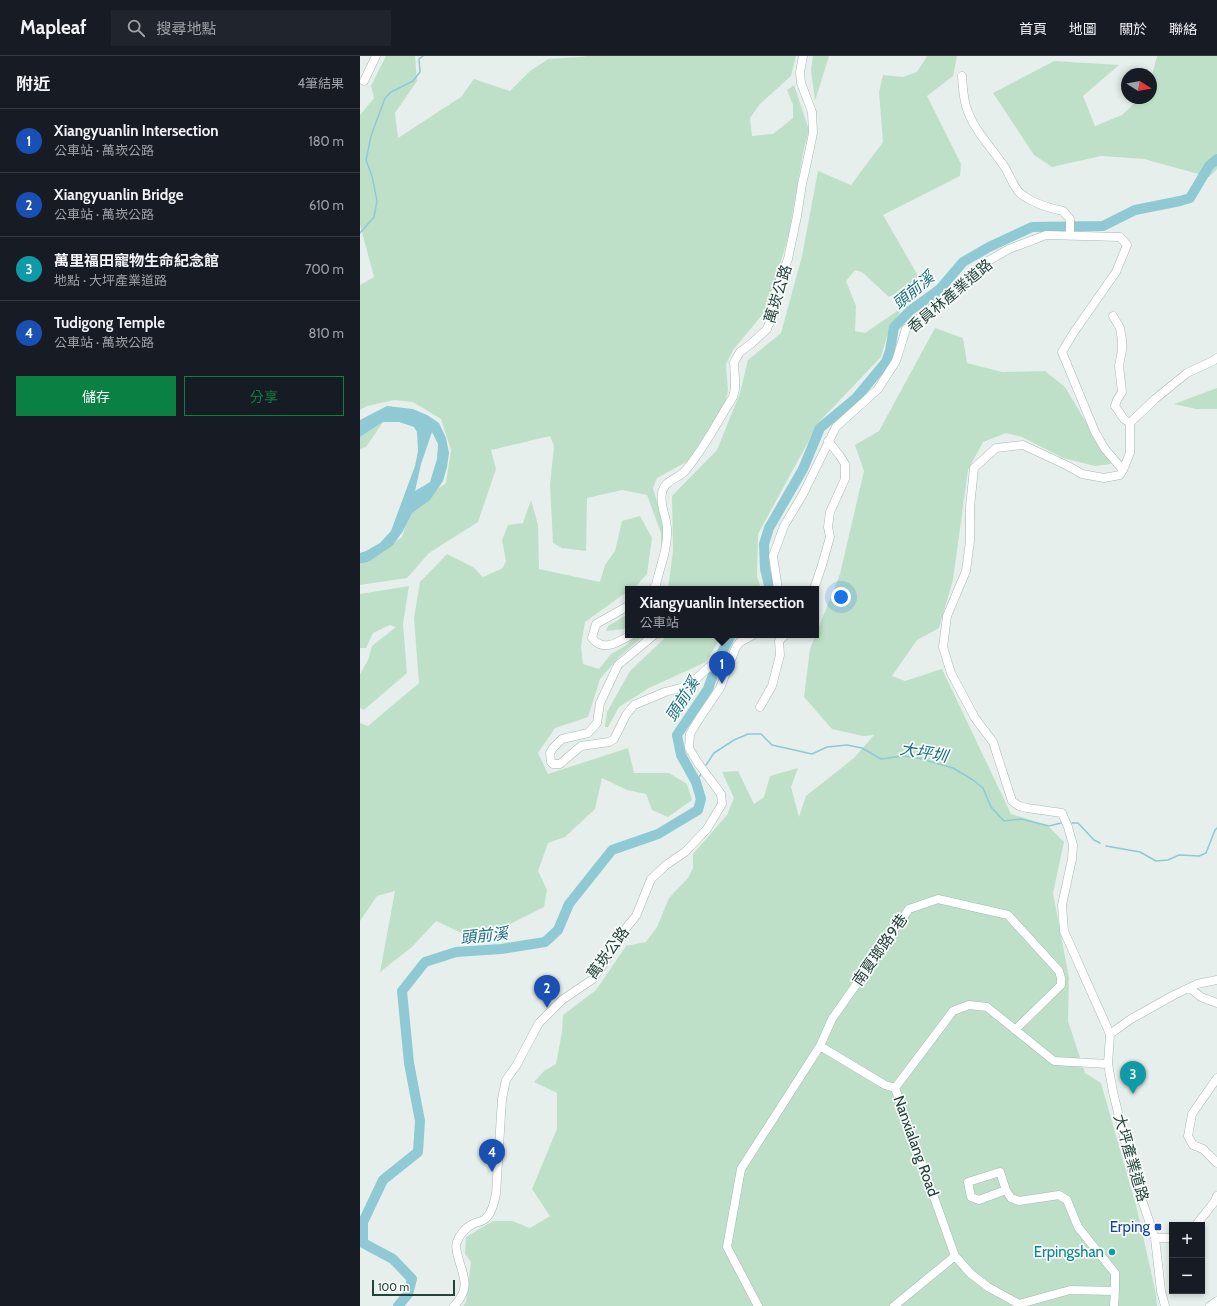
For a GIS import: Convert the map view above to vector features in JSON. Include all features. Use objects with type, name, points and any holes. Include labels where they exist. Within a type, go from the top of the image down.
[{"type":"street","points":[[364,81],[376,56]]},
{"type":"street","name":"萬崁公路","points":[[655,586],[666,552],[668,529],[662,502],[662,492],[666,483],[683,474],[697,457],[733,397],[735,389],[734,362],[740,352],[767,329],[771,320],[772,303],[788,259],[813,133],[812,112],[801,84],[800,72],[803,56]]},
{"type":"street","points":[[962,76],[968,112],[984,140],[1004,166],[1015,187],[1020,194],[1036,204],[1063,211],[1070,219],[1070,235]]},
{"type":"street","name":"香員林產業道路","points":[[777,586],[772,556],[784,526],[803,494],[836,427],[878,389],[896,361],[906,329],[954,290],[981,265],[1009,249],[1046,235],[1120,237],[1127,245],[1116,272],[1074,332],[1062,352],[1095,432],[1105,448],[1123,470]]},
{"type":"street","points":[[1113,316],[1120,328],[1122,340],[1122,350],[1118,366],[1122,392],[1115,406],[1124,419],[1130,423]]},
{"type":"street","points":[[1217,358],[1213,362],[1187,373],[1155,399],[1130,423],[1130,453],[1120,475],[1104,478],[1082,474],[1068,466],[1023,446],[996,448],[974,468],[970,507],[970,541],[966,571],[947,616],[943,647],[951,673],[976,718],[993,742],[1012,801],[1019,806],[1027,808],[1062,813],[1073,845],[1072,860],[1062,905],[1064,931],[1110,1034],[1131,1019],[1174,995],[1197,984],[1217,980]]},
{"type":"street","points":[[815,586],[830,537],[828,527],[830,512],[844,479],[845,464],[828,441]]},
{"type":"street","points":[[625,608],[596,624],[592,638],[597,644],[603,646],[613,644],[625,638]]},
{"type":"street","points":[[650,638],[618,665],[600,702],[597,723],[588,733],[562,739],[553,748],[550,753],[551,762],[553,764],[560,764],[581,746],[609,742],[614,739],[626,714],[634,705],[666,692],[688,686],[709,667],[726,672],[736,647],[740,642],[747,638]]},
{"type":"street","points":[[760,707],[772,686],[780,655],[779,641],[782,638]]},
{"type":"street","name":"萬崁公路","points":[[454,1306],[461,1299],[466,1282],[456,1248],[457,1241],[461,1234],[472,1224],[484,1220],[492,1208],[496,1194],[502,1099],[506,1080],[516,1066],[539,1023],[562,1000],[593,979],[609,956],[621,934],[636,916],[651,879],[666,865],[685,852],[707,829],[722,804],[721,794],[689,748],[690,734],[720,688],[726,672]]},
{"type":"street","name":"南夏瑯路9巷","points":[[820,1046],[832,1019],[910,909],[938,899],[1008,915],[1059,971],[1061,985],[1015,1030]]},
{"type":"street","points":[[1190,988],[1201,997],[1217,1003]]},
{"type":"street","name":"Nanxialang Road","points":[[1108,1064],[1054,1061],[987,1007],[969,1005],[953,1011],[895,1088],[955,1256],[970,1273],[988,1286],[1019,1304],[1070,1290],[1115,1291]]},
{"type":"street","name":"大坪產業道路","points":[[1110,1034],[1108,1064],[1113,1092],[1133,1174],[1155,1238],[1161,1291],[1165,1306]]},
{"type":"street","points":[[758,1306],[727,1247],[741,1169],[820,1046],[885,1085],[895,1088]]},
{"type":"street","points":[[1217,1078],[1192,1114],[1188,1136],[1193,1145],[1203,1149],[1217,1163]]},
{"type":"street","points":[[1006,1190],[979,1200],[971,1197],[968,1182],[1000,1172],[1006,1190],[1011,1198],[1019,1201],[1059,1195],[1066,1200],[1078,1227],[1114,1273],[1114,1306]]},
{"type":"street","points":[[1198,1222],[1215,1201],[1217,1196]]},
{"type":"street","points":[[1155,1238],[1169,1238]]},
{"type":"street","points":[[894,1306],[955,1256]]},
{"type":"street","points":[[1210,1306],[1217,1301]]},
{"type":"green space","points":[[386,56],[415,56],[417,81],[395,113],[398,138],[461,97],[474,79],[510,91],[530,71],[548,59],[586,56],[796,56],[791,76],[760,104],[750,118],[752,136],[773,134],[793,118],[793,105],[787,90],[794,85],[809,130],[803,153],[789,233],[768,308],[733,350],[726,364],[728,390],[725,404],[688,461],[657,478],[653,488],[665,529],[663,546],[661,544],[661,533],[647,495],[622,490],[587,498],[586,551],[562,548],[553,543],[550,485],[554,446],[550,436],[491,450],[496,469],[478,522],[429,553],[407,578],[360,585],[360,565],[402,537],[412,507],[446,483],[451,450],[441,419],[413,402],[394,400],[367,406],[360,410],[360,285],[374,277],[360,225],[360,115],[374,98],[371,86]]},
{"type":"green space","points":[[813,56],[829,56],[815,101],[811,70]]},
{"type":"green space","points":[[927,56],[957,56],[953,76],[927,96],[961,164],[960,176],[883,215],[921,281],[889,297],[862,272],[855,270],[846,281],[856,306],[855,331],[865,333],[903,307],[887,336],[881,357],[819,422],[758,534],[757,576],[760,586],[668,586],[673,551],[672,496],[717,450],[740,393],[748,360],[781,333],[802,256],[818,171],[851,185],[883,142],[879,92],[883,75],[903,77],[917,72]]},
{"type":"green space","points":[[1157,56],[1217,56],[1217,169],[1209,177],[1144,159],[1101,156],[1052,167],[1034,155],[993,93],[1054,61],[1119,65],[1083,96],[1095,126],[1122,115],[1134,104],[1157,104],[1157,68],[1154,68]]},
{"type":"green space","points":[[935,328],[963,338],[967,363],[1002,372],[1045,371],[1065,387],[1111,464],[1095,466],[1063,458],[1022,437],[1006,433],[983,442],[968,470],[953,580],[939,628],[917,640],[892,676],[905,681],[942,669],[1011,814],[1047,825],[1064,842],[1053,893],[1069,978],[1068,1021],[1085,1073],[1101,1083],[1137,1209],[1156,1294],[1157,1306],[463,1306],[466,1302],[471,1262],[465,1254],[466,1237],[493,1221],[512,1221],[530,1228],[550,1216],[532,1189],[557,1129],[557,1093],[534,1082],[544,1071],[556,1064],[562,1032],[563,1015],[596,990],[626,946],[646,942],[657,927],[669,898],[688,878],[693,868],[693,854],[727,815],[734,798],[722,772],[738,771],[754,804],[764,797],[770,776],[798,768],[791,787],[799,817],[806,796],[854,758],[874,735],[863,736],[832,729],[804,697],[810,649],[814,638],[819,638],[819,626],[840,574],[864,471],[855,445],[879,431]]},
{"type":"green space","points":[[1217,388],[1217,409],[1196,409],[1174,404]]},
{"type":"green space","points":[[383,422],[366,447],[360,449],[360,437]]},
{"type":"green space","points":[[531,500],[538,525],[539,569],[600,582],[605,565],[615,551],[622,521],[640,516],[652,538],[647,574],[636,586],[625,586],[625,593],[585,622],[581,646],[583,664],[599,669],[611,654],[625,646],[634,638],[641,638],[619,657],[600,679],[588,717],[555,728],[538,753],[548,774],[628,748],[634,773],[669,773],[687,784],[692,800],[668,817],[652,810],[646,794],[627,790],[602,778],[595,809],[565,837],[548,843],[538,871],[547,890],[544,907],[496,931],[468,936],[436,921],[412,947],[380,972],[395,891],[377,896],[360,921],[360,723],[368,726],[419,683],[414,618],[420,582],[447,554],[473,567],[483,577],[503,568],[506,561],[502,540],[508,525],[523,523]]},
{"type":"green space","points":[[409,586],[403,624],[407,673],[364,710],[360,708],[360,674],[368,660],[372,646],[396,627],[390,625],[373,633],[366,648],[360,648],[360,594]]},
{"type":"green space","points":[[625,616],[624,629],[606,631],[608,626]]},
{"type":"green space","points":[[665,638],[720,638],[706,662],[649,688],[619,707],[608,727],[605,727],[607,712],[630,671]]},
{"type":"water","points":[[387,406],[413,409],[427,415],[439,423],[446,438],[449,453],[443,481],[430,500],[412,513],[403,531],[393,545],[370,561],[360,564],[360,553],[380,543],[391,531],[415,466],[418,451],[417,432],[414,427],[399,422],[383,422],[360,437],[360,420]],"holes":[[[432,432],[438,444],[437,459],[430,482],[415,491],[421,464]]]},
{"type":"waterway","points":[[360,233],[374,217],[377,201],[372,176],[366,160],[371,136],[385,98],[391,92],[413,81],[420,72],[419,59],[423,56]]},
{"type":"waterway","name":"頭前溪","points":[[769,586],[765,569],[764,544],[769,528],[803,469],[820,428],[856,398],[886,362],[890,351],[894,327],[911,310],[940,289],[963,262],[989,247],[1032,227],[1103,226],[1135,210],[1190,198],[1209,166],[1217,159]]},
{"type":"waterway","name":"頭前溪","points":[[398,1306],[408,1294],[412,1279],[393,1259],[363,1243],[363,1222],[383,1180],[418,1152],[420,1121],[409,1063],[402,991],[425,962],[456,952],[501,949],[545,942],[558,930],[569,904],[612,850],[658,834],[698,810],[701,799],[696,782],[681,755],[677,735],[708,689],[718,660],[729,638]]},
{"type":"waterway","name":"大坪圳","points":[[706,765],[714,753],[734,740],[748,734],[761,734],[772,745],[812,754],[827,747],[847,745],[862,748],[881,759],[903,756],[918,758],[953,768],[983,788],[991,807],[1004,821],[1021,819],[1049,826],[1061,823]]},
{"type":"waterway","name":"大坪圳","points":[[696,782],[701,774]]},
{"type":"waterway","name":"大坪圳","points":[[1072,823],[1078,823],[1094,840],[1100,843]]},
{"type":"waterway","name":"大坪圳","points":[[1106,846],[1140,852],[1156,861],[1168,860],[1179,855],[1199,856],[1206,853],[1217,828]]},
{"type":"place","name":"Xiangyuanlin Intersection","points":[[722,684]]},
{"type":"place","name":"Xiangyuanlin Bridge","points":[[547,1008]]},
{"type":"place","name":"萬里福田寵物生命紀念館","points":[[1133,1094]]},
{"type":"place","name":"Tudigong Temple","points":[[492,1172]]},
{"type":"place","name":"Erping","points":[[1158,1227]]},
{"type":"place","name":"Erpingshan","points":[[1112,1252]]}]
